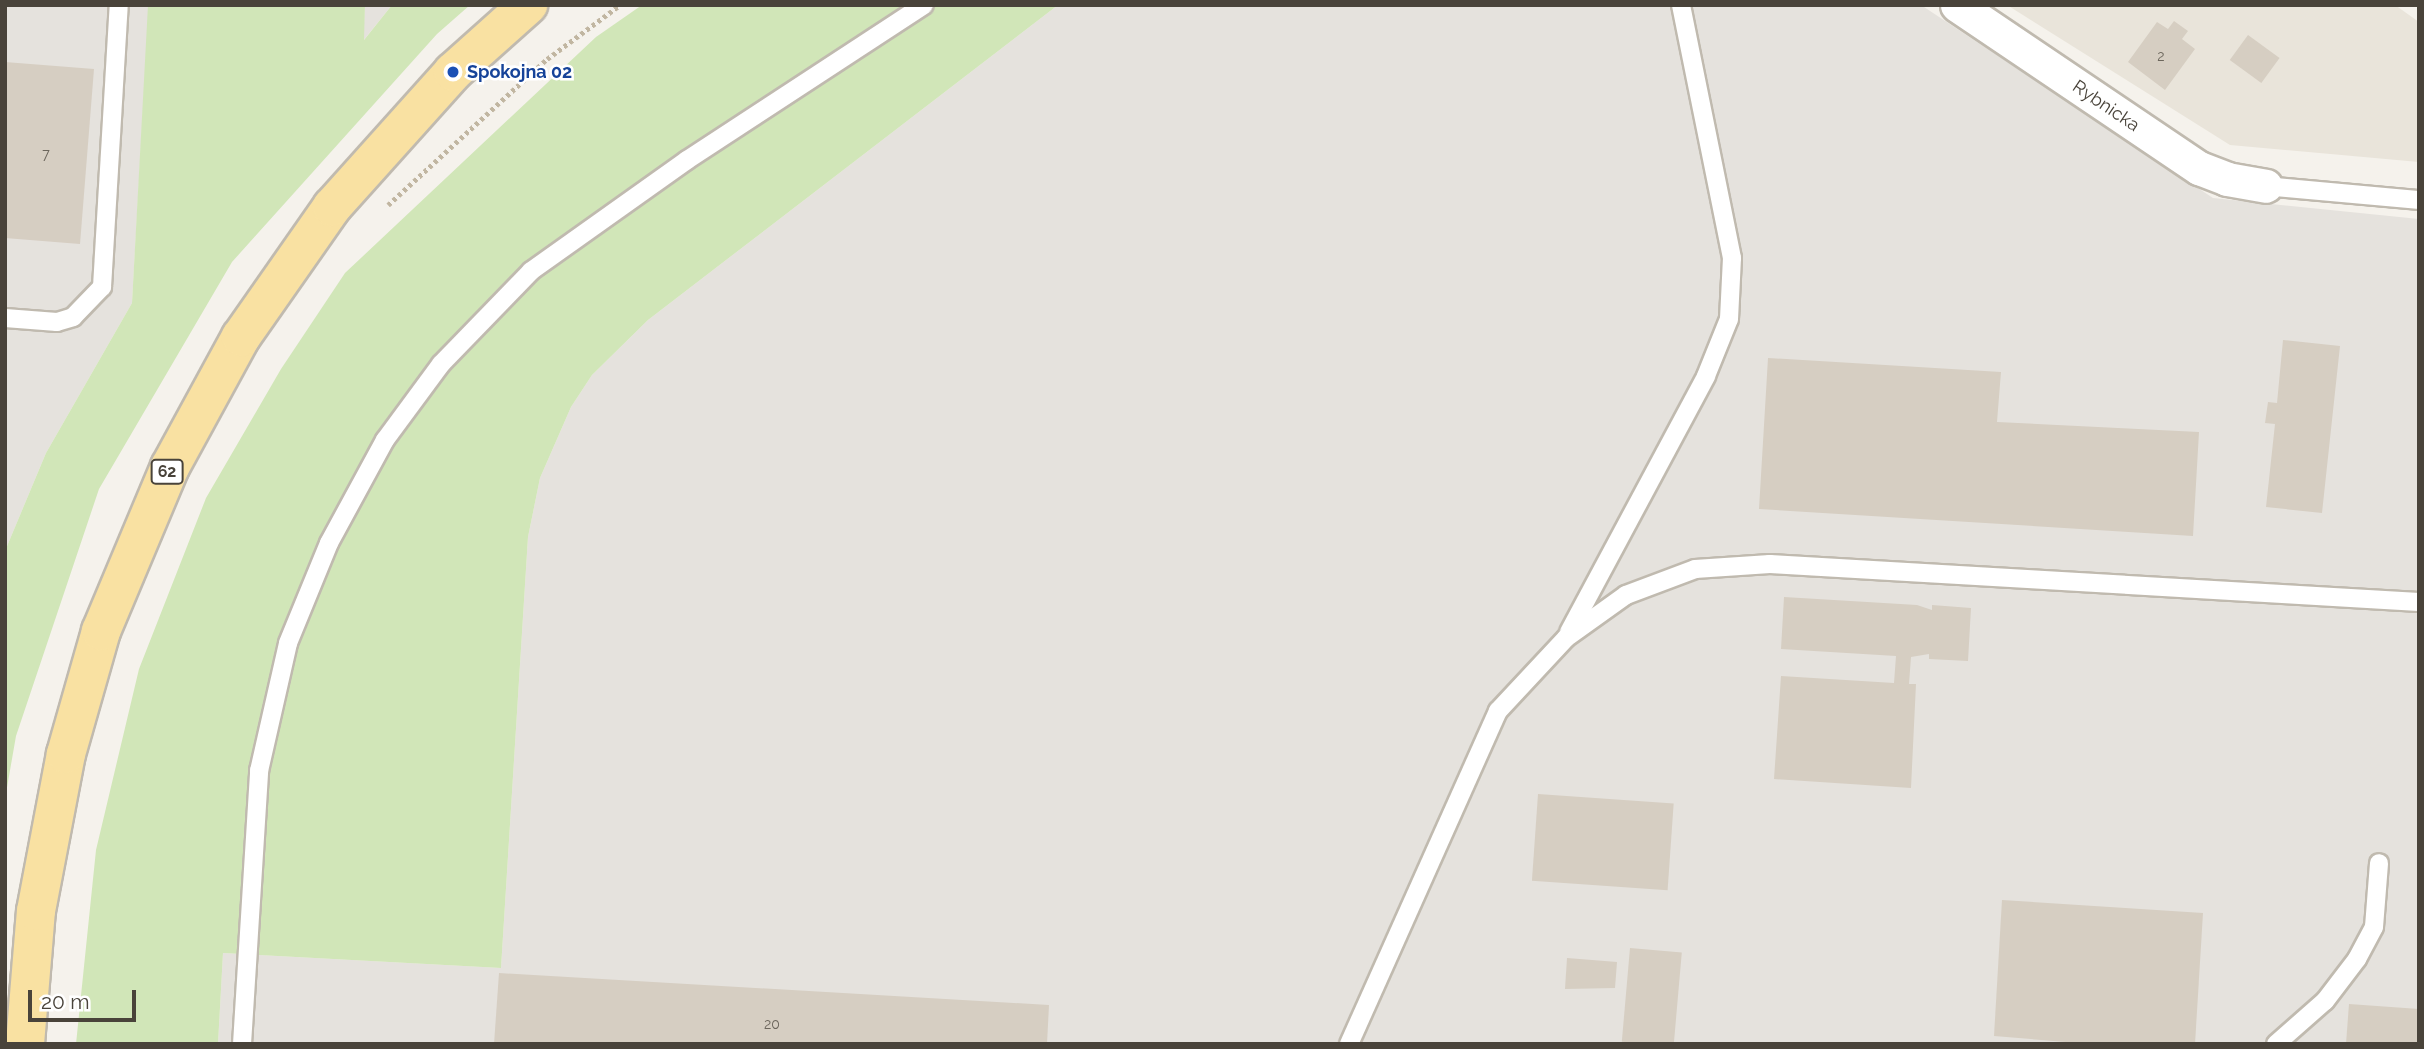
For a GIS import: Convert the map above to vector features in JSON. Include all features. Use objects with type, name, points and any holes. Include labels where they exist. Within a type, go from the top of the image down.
[{"type":"main road","name":"62","points":[[25,1044],[36,911],[66,754],[101,631],[170,467],[241,337],[332,207],[453,72],[528,5]]},
{"type":"street","name":"Rybnicka","points":[[1957,5],[2199,168],[2227,179],[2265,186]]},
{"type":"lane","points":[[5,318],[57,321],[74,317],[102,287],[119,5]]},
{"type":"lane","points":[[242,1044],[259,771],[288,643],[329,543],[385,440],[441,364],[531,271],[687,160],[924,5]]},
{"type":"lane","points":[[1566,638],[1706,376],[1729,319],[1732,258],[1681,5]]},
{"type":"lane","points":[[2265,186],[2419,201]]},
{"type":"lane","points":[[1349,1044],[1498,711],[1566,638],[1626,594],[1695,569],[1770,564],[2419,602]]},
{"type":"lane","points":[[2276,1044],[2325,1001],[2357,959],[2374,927],[2379,863]]},
{"type":"path","points":[[379,216],[547,59],[620,5]]},
{"type":"shaded area","points":[[5,5],[149,5],[132,303],[46,453],[5,551]]},
{"type":"shaded area","points":[[365,5],[392,5],[363,41]]},
{"type":"shaded area","points":[[1058,5],[1921,5],[2213,198],[2419,219],[2419,1044],[218,1044],[223,953],[501,968],[528,537],[540,478],[571,407],[592,375],[648,320]]},
{"type":"shaded area","points":[[2007,5],[2395,5],[2419,22],[2419,162],[2230,145]]},
{"type":"green space","points":[[148,5],[365,5],[364,40],[392,5],[470,5],[437,34],[232,262],[99,489],[16,736],[5,799],[5,551],[46,453],[132,303]]},
{"type":"green space","points":[[642,5],[1058,5],[648,320],[592,375],[571,407],[540,478],[528,537],[501,968],[223,953],[218,1044],[76,1044],[96,850],[139,669],[206,498],[281,369],[345,273],[596,37]]},
{"type":"building","points":[[2174,21],[2188,31],[2182,39],[2195,49],[2165,90],[2128,62],[2157,22],[2168,29]]},
{"type":"building","points":[[2248,35],[2280,58],[2261,83],[2230,60]]},
{"type":"building","points":[[5,62],[94,69],[80,244],[5,238]]},
{"type":"building","points":[[2283,340],[2340,346],[2322,513],[2266,507],[2275,424],[2265,423],[2268,402],[2277,403]]},
{"type":"building","points":[[1768,358],[2001,372],[1997,422],[2199,432],[2193,536],[1759,509]]},
{"type":"building","points":[[1784,597],[1917,605],[1932,610],[1932,605],[1971,608],[1968,661],[1929,659],[1929,654],[1911,657],[1909,684],[1916,684],[1911,788],[1774,779],[1781,676],[1894,683],[1896,656],[1781,649]]},
{"type":"building","points":[[1538,794],[1674,803],[1668,890],[1532,881]]},
{"type":"building","points":[[2002,900],[2203,913],[2195,1044],[2090,1044],[1994,1036]]},
{"type":"building","points":[[1630,948],[1682,953],[1674,1044],[1622,1042]]},
{"type":"building","points":[[1567,958],[1617,962],[1615,988],[1565,989]]},
{"type":"building","points":[[499,973],[1049,1005],[1047,1044],[494,1044]]},
{"type":"building","points":[[2349,1004],[2419,1009],[2419,1044],[2346,1044]]},
{"type":"place","name":"Spokojna 02","points":[[453,72]]}]
